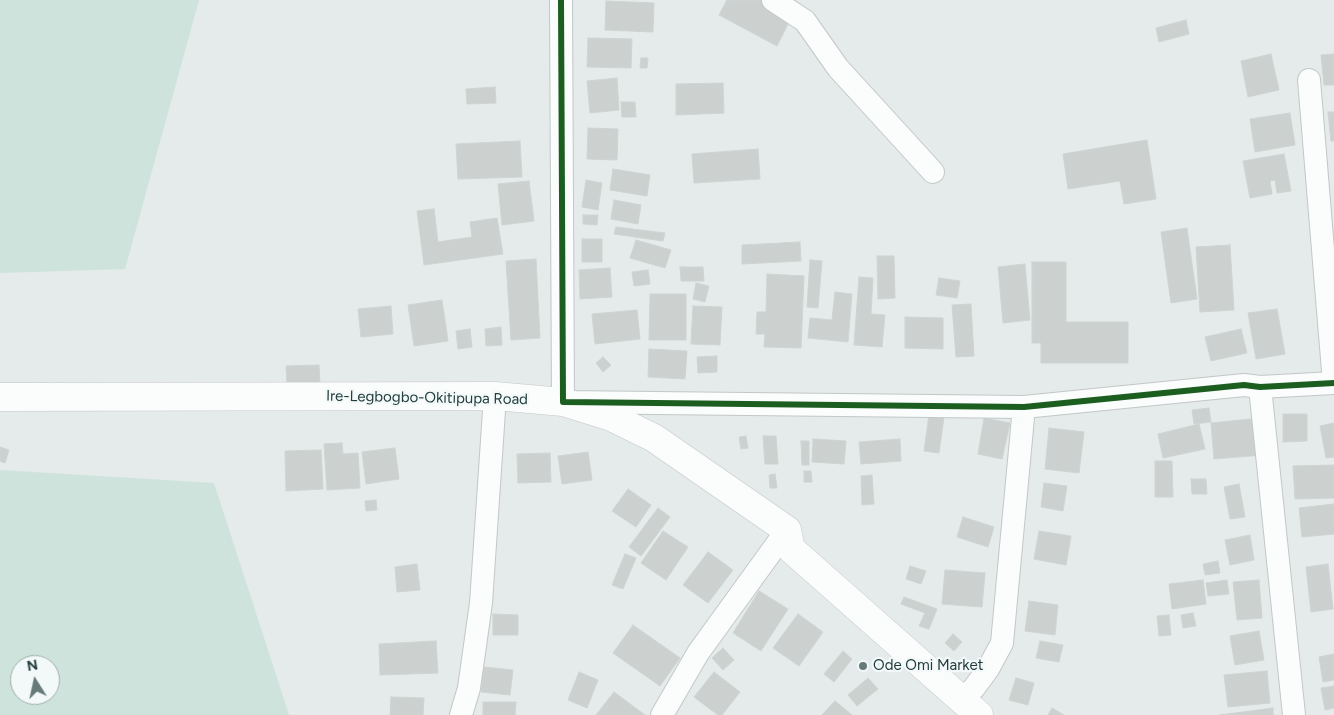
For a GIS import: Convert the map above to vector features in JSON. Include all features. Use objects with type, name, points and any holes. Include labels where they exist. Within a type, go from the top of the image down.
[{"type":"street","points":[[561,0],[563,402],[1024,407],[1244,385],[1260,387],[1334,383],[1308,80]]},
{"type":"street","points":[[773,0],[805,21],[838,68],[933,172]]},
{"type":"street","points":[[1260,387],[1294,715]]},
{"type":"street","points":[[462,715],[469,688],[481,603],[495,396]]},
{"type":"street","name":"Ire-Legbogbo-Okitipupa Road","points":[[0,397],[495,396],[563,402],[611,417],[654,438],[787,530]]},
{"type":"street","points":[[787,530],[791,549],[969,707],[974,688],[988,669],[1002,643],[1024,407]]},
{"type":"street","points":[[662,715],[698,653],[787,530]]},
{"type":"green space","points":[[0,0],[199,0],[125,269],[0,273]]},
{"type":"green space","points":[[0,470],[214,483],[289,715],[0,715]]},
{"type":"building","points":[[727,0],[762,0],[792,16],[777,46],[719,15]]},
{"type":"building","points":[[606,1],[654,3],[653,32],[605,30]]},
{"type":"building","points":[[1186,20],[1189,34],[1159,42],[1156,28]]},
{"type":"building","points":[[588,38],[632,39],[631,68],[587,67]]},
{"type":"building","points":[[1271,54],[1279,90],[1248,97],[1241,61]]},
{"type":"building","points":[[1334,54],[1334,85],[1324,85],[1321,55]]},
{"type":"building","points":[[641,58],[648,58],[647,68],[640,68]]},
{"type":"building","points":[[617,78],[619,110],[590,113],[587,81]]},
{"type":"building","points":[[723,83],[724,113],[676,115],[676,84]]},
{"type":"building","points":[[495,87],[496,103],[467,104],[466,89]]},
{"type":"building","points":[[621,102],[635,102],[636,117],[622,117]]},
{"type":"building","points":[[1328,112],[1334,112],[1334,141],[1331,141]]},
{"type":"building","points":[[1290,113],[1295,145],[1255,152],[1250,119]]},
{"type":"building","points":[[588,128],[618,129],[617,160],[587,159]]},
{"type":"building","points":[[1147,140],[1156,199],[1124,204],[1120,181],[1068,189],[1063,154]]},
{"type":"building","points":[[520,141],[522,177],[458,179],[456,144]]},
{"type":"building","points":[[758,149],[760,179],[694,183],[692,154]]},
{"type":"building","points":[[1284,154],[1291,191],[1277,193],[1275,180],[1270,181],[1272,194],[1250,198],[1243,161]]},
{"type":"building","points":[[613,169],[650,175],[647,196],[610,190]]},
{"type":"building","points":[[586,180],[602,183],[598,210],[582,207]]},
{"type":"building","points":[[529,181],[534,221],[502,225],[498,184]]},
{"type":"building","points":[[614,200],[641,205],[638,224],[611,219]]},
{"type":"building","points":[[434,209],[438,242],[472,237],[470,222],[497,218],[503,254],[424,265],[417,211]]},
{"type":"building","points":[[583,215],[598,215],[597,225],[583,224]]},
{"type":"building","points":[[616,227],[665,233],[663,241],[614,234]]},
{"type":"building","points":[[1187,228],[1197,299],[1171,303],[1161,232]]},
{"type":"building","points":[[582,239],[602,239],[602,262],[582,262]]},
{"type":"building","points":[[636,240],[671,250],[665,268],[630,258]]},
{"type":"building","points":[[800,242],[801,261],[742,264],[742,245]]},
{"type":"building","points":[[1230,245],[1234,310],[1200,312],[1196,247]]},
{"type":"building","points":[[877,256],[894,256],[895,298],[878,299]]},
{"type":"building","points":[[536,259],[540,338],[511,340],[506,261]]},
{"type":"building","points":[[810,260],[822,261],[818,308],[807,307]]},
{"type":"building","points":[[1032,262],[1066,262],[1066,322],[1128,322],[1128,363],[1041,363],[1041,343],[1032,343]]},
{"type":"building","points":[[1025,264],[1030,320],[1003,323],[998,267]]},
{"type":"building","points":[[680,267],[703,267],[704,281],[681,281]]},
{"type":"building","points":[[610,268],[612,297],[580,299],[579,270]]},
{"type":"building","points":[[648,270],[650,284],[634,286],[632,272]]},
{"type":"building","points":[[767,274],[804,276],[801,348],[764,347],[765,334],[756,334],[757,312],[766,312]]},
{"type":"building","points":[[859,277],[873,278],[871,314],[885,315],[882,347],[854,345]]},
{"type":"building","points":[[939,278],[960,281],[957,298],[936,295]]},
{"type":"building","points":[[696,283],[709,286],[705,302],[693,299]]},
{"type":"building","points":[[835,292],[852,294],[848,342],[808,338],[810,318],[832,320]]},
{"type":"building","points":[[650,294],[686,294],[686,340],[649,340]]},
{"type":"building","points":[[442,300],[448,341],[414,346],[408,305]]},
{"type":"building","points":[[971,304],[974,356],[956,357],[952,305]]},
{"type":"building","points":[[391,306],[393,334],[361,337],[358,309]]},
{"type":"building","points":[[693,306],[722,307],[720,345],[691,344]]},
{"type":"building","points":[[1277,309],[1285,354],[1256,359],[1248,313]]},
{"type":"building","points":[[637,310],[640,339],[595,344],[592,314]]},
{"type":"building","points":[[905,317],[943,318],[943,349],[905,348]]},
{"type":"building","points":[[501,327],[502,345],[486,346],[485,329]]},
{"type":"building","points":[[470,329],[472,347],[458,349],[456,331]]},
{"type":"building","points":[[1241,329],[1247,353],[1211,361],[1205,337]]},
{"type":"building","points":[[649,349],[687,351],[685,379],[648,377]]},
{"type":"building","points":[[717,356],[717,372],[698,373],[697,357]]},
{"type":"building","points":[[603,357],[611,365],[603,372],[596,363]]},
{"type":"building","points":[[319,365],[320,384],[287,385],[286,366]]},
{"type":"building","points":[[1209,408],[1211,422],[1194,424],[1192,410]]},
{"type":"building","points":[[1283,414],[1307,414],[1307,441],[1283,442]]},
{"type":"building","points":[[929,415],[944,417],[939,453],[924,451]]},
{"type":"building","points":[[984,418],[1010,423],[1002,459],[978,454]]},
{"type":"building","points":[[1260,418],[1263,455],[1214,459],[1211,423]]},
{"type":"building","points":[[1334,423],[1334,457],[1326,458],[1320,426]]},
{"type":"building","points":[[1199,424],[1205,449],[1163,458],[1158,434]]},
{"type":"building","points":[[1049,428],[1084,432],[1079,473],[1045,469]]},
{"type":"building","points":[[746,436],[748,448],[741,449],[739,437]]},
{"type":"building","points":[[763,436],[776,436],[778,464],[765,464]]},
{"type":"building","points":[[813,439],[846,441],[844,464],[812,462]]},
{"type":"building","points":[[900,439],[901,461],[861,464],[859,442]]},
{"type":"building","points":[[801,441],[809,441],[809,465],[802,465]]},
{"type":"building","points":[[342,443],[343,454],[358,453],[360,488],[327,490],[324,444]]},
{"type":"building","points":[[0,447],[9,450],[5,463],[0,461]]},
{"type":"building","points":[[395,448],[399,479],[366,484],[362,452]]},
{"type":"building","points":[[321,450],[323,489],[286,491],[285,451]]},
{"type":"building","points":[[588,452],[592,480],[562,484],[558,456]]},
{"type":"building","points":[[550,453],[551,482],[518,483],[517,454]]},
{"type":"building","points":[[1155,461],[1172,461],[1173,497],[1155,497]]},
{"type":"building","points":[[1334,465],[1334,498],[1295,499],[1293,466]]},
{"type":"building","points":[[804,471],[811,471],[812,482],[804,482]]},
{"type":"building","points":[[775,474],[777,488],[770,488],[769,475]]},
{"type":"building","points":[[872,475],[874,504],[862,505],[861,476]]},
{"type":"building","points":[[1191,479],[1206,479],[1207,494],[1192,494]]},
{"type":"building","points":[[1044,483],[1067,486],[1063,511],[1041,507]]},
{"type":"building","points":[[1239,484],[1245,517],[1230,519],[1224,487]]},
{"type":"building","points":[[628,489],[651,505],[636,527],[612,511]]},
{"type":"building","points":[[376,500],[377,510],[366,511],[365,501]]},
{"type":"building","points":[[1334,504],[1334,534],[1302,537],[1299,508]]},
{"type":"building","points":[[658,508],[670,517],[641,556],[629,547]]},
{"type":"building","points":[[963,517],[994,527],[988,547],[957,537]]},
{"type":"building","points":[[663,531],[688,547],[666,580],[641,563]]},
{"type":"building","points":[[1039,531],[1071,536],[1066,565],[1034,559]]},
{"type":"building","points":[[1250,535],[1254,560],[1230,565],[1225,540]]},
{"type":"building","points":[[708,552],[733,570],[708,603],[683,585]]},
{"type":"building","points":[[625,554],[636,558],[623,589],[612,585]]},
{"type":"building","points":[[1218,561],[1220,573],[1205,575],[1203,564]]},
{"type":"building","points":[[417,564],[420,590],[397,592],[395,567]]},
{"type":"building","points":[[1328,564],[1333,609],[1311,612],[1306,567]]},
{"type":"building","points":[[910,566],[926,571],[921,584],[906,579]]},
{"type":"building","points":[[945,570],[985,573],[982,607],[942,604]]},
{"type":"building","points":[[1203,580],[1206,604],[1172,609],[1169,584]]},
{"type":"building","points":[[1227,580],[1229,594],[1208,596],[1206,583]]},
{"type":"building","points":[[1259,580],[1262,618],[1237,620],[1233,582]]},
{"type":"building","points":[[759,591],[788,609],[761,651],[733,633]]},
{"type":"building","points":[[904,597],[937,609],[929,629],[919,626],[925,613],[901,604]]},
{"type":"building","points":[[1029,601],[1058,605],[1055,635],[1025,631]]},
{"type":"building","points":[[1193,613],[1196,626],[1183,628],[1181,615]]},
{"type":"building","points":[[493,614],[518,615],[518,635],[493,635]]},
{"type":"building","points":[[798,614],[823,632],[799,666],[773,648]]},
{"type":"building","points":[[1169,615],[1171,635],[1159,636],[1157,616]]},
{"type":"building","points":[[633,625],[680,658],[660,686],[613,653]]},
{"type":"building","points":[[1259,631],[1264,660],[1235,665],[1230,636]]},
{"type":"building","points":[[953,634],[962,642],[954,651],[945,643]]},
{"type":"building","points":[[436,641],[438,673],[380,675],[379,644]]},
{"type":"building","points":[[1040,641],[1063,645],[1059,662],[1036,658]]},
{"type":"building","points":[[723,648],[734,660],[723,670],[712,658]]},
{"type":"building","points":[[843,651],[852,659],[834,682],[824,674]]},
{"type":"building","points":[[1334,654],[1334,680],[1323,682],[1319,657]]},
{"type":"building","points":[[484,667],[513,670],[510,695],[481,692]]},
{"type":"building","points":[[1267,671],[1270,703],[1228,707],[1224,675]]},
{"type":"building","points":[[579,672],[598,680],[587,708],[568,700]]},
{"type":"building","points":[[714,672],[740,692],[722,715],[718,715],[694,697]]},
{"type":"building","points":[[868,678],[878,689],[857,706],[848,695]]},
{"type":"building","points":[[1016,678],[1034,683],[1028,705],[1009,700]]},
{"type":"building","points":[[1334,686],[1334,708],[1325,710],[1321,688]]},
{"type":"building","points":[[614,692],[645,715],[596,715]]},
{"type":"building","points":[[391,697],[424,698],[423,715],[390,715]]},
{"type":"building","points":[[835,701],[852,715],[822,715]]},
{"type":"building","points":[[483,702],[516,702],[515,715],[483,715]]},
{"type":"building","points":[[1052,708],[1064,715],[1048,715]]},
{"type":"building","points":[[1273,708],[1273,715],[1220,715]]},
{"type":"cycle path","points":[[561,0],[563,402],[1024,407],[1244,385],[1260,387],[1334,383]]},
{"type":"place","name":"Ode Omi Market","points":[[863,666]]}]
